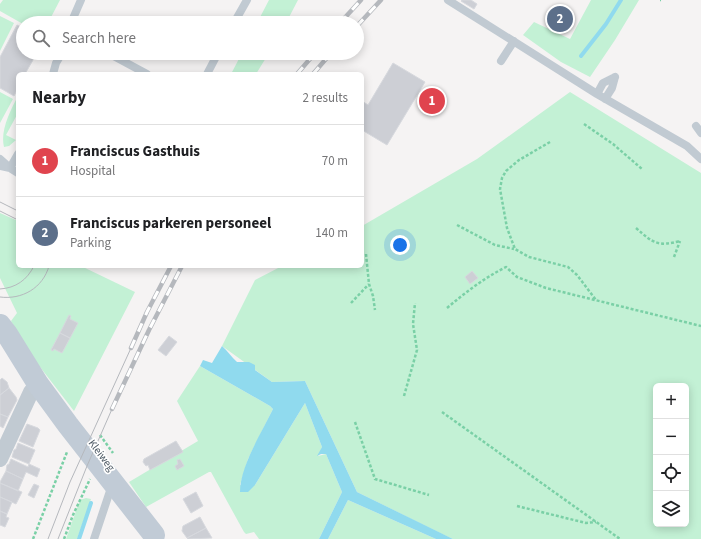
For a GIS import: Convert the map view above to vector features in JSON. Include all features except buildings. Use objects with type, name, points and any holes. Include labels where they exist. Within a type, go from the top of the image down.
[{"type":"street","name":"Kleiweg","points":[[0,311],[4,330],[38,384],[155,537]]},
{"type":"street","name":"Kleiweg","points":[[38,384],[60,403],[113,469],[144,514],[155,537]]},
{"type":"street","points":[[0,459],[30,392],[38,384]]},
{"type":"lane","points":[[74,16],[80,0]]},
{"type":"lane","points":[[238,16],[247,0]]},
{"type":"lane","points":[[448,0],[605,99],[687,146],[701,159]]},
{"type":"lane","points":[[501,61],[514,41]]},
{"type":"lane","points":[[54,72],[59,60]]},
{"type":"lane","points":[[121,60],[143,72]]},
{"type":"lane","points":[[208,72],[214,60]]},
{"type":"lane","points":[[597,94],[603,83],[615,77],[612,88],[605,99]]},
{"type":"lane","points":[[696,126],[701,133]]},
{"type":"lane","points":[[687,146],[701,150]]},
{"type":"lane","points":[[10,168],[16,158]]},
{"type":"lane","points":[[0,159],[16,172]]},
{"type":"lane","points":[[0,166],[10,168]]},
{"type":"lane","points":[[94,539],[113,482]]},
{"type":"path","points":[[584,124],[613,144],[642,169]]},
{"type":"path","points":[[515,249],[507,228],[502,203],[500,189],[502,178],[506,171],[519,160],[550,142]]},
{"type":"path","points":[[457,225],[495,246],[515,249],[529,257],[568,267],[577,275],[596,300]]},
{"type":"path","points":[[636,228],[648,238],[658,243],[667,244],[680,240],[674,257]]},
{"type":"path","points":[[366,254],[369,284],[375,310]]},
{"type":"path","points":[[447,308],[488,276],[506,267],[517,277],[546,288],[701,326]]},
{"type":"path","points":[[351,303],[369,284]]},
{"type":"path","points":[[404,396],[417,350],[413,324],[415,303]]},
{"type":"path","points":[[442,412],[620,539]]},
{"type":"path","points":[[355,422],[375,479],[429,495]]},
{"type":"path","points":[[33,539],[67,452]]},
{"type":"path","points":[[64,539],[92,473]]},
{"type":"path","points":[[517,506],[586,523],[596,522]]},
{"type":"green space","points":[[3,0],[60,0],[52,16],[16,16],[16,20],[0,11],[0,4]]},
{"type":"green space","points":[[269,0],[298,0],[290,16],[261,16]]},
{"type":"green space","points":[[591,0],[639,0],[615,40],[590,77],[561,62],[523,35],[534,22],[570,39]]},
{"type":"green space","points":[[0,16],[14,23],[0,51]]},
{"type":"green space","points":[[238,60],[265,60],[257,72],[232,72]]},
{"type":"green space","points":[[0,92],[13,99],[0,123]]},
{"type":"green space","points":[[570,92],[701,173],[701,539],[453,539],[357,492],[305,381],[272,382],[222,346],[255,280],[278,268],[364,268],[364,225],[477,159]]},
{"type":"green space","points":[[16,100],[16,117],[6,135],[16,140],[9,146],[4,147],[3,134],[9,115]]},
{"type":"green space","points":[[0,213],[16,220],[16,268],[85,268],[135,292],[74,411],[30,354],[11,321],[17,313],[0,278]]},
{"type":"green space","points":[[200,366],[273,409],[248,459],[240,485],[255,485],[305,403],[322,447],[318,456],[326,454],[342,492],[319,539],[259,539],[254,532],[246,534],[211,472],[146,507],[129,482],[198,441],[177,401]]},
{"type":"green space","points":[[86,498],[91,499],[77,539],[66,539],[80,500]]},
{"type":"green space","points":[[348,500],[436,539],[328,539]]},
{"type":"water","points":[[222,346],[237,362],[249,362],[255,365],[255,370],[272,382],[305,381],[357,492],[453,539],[436,539],[348,500],[328,539],[319,539],[342,492],[326,454],[317,456],[322,447],[305,403],[255,485],[248,492],[240,492],[241,482],[248,460],[273,409],[200,366],[203,360],[212,363]]},
{"type":"waterway","points":[[581,56],[606,24],[621,0]]},
{"type":"waterway","points":[[79,539],[91,503]]},
{"type":"tram line","points":[[0,202],[16,210]]},
{"type":"tram line","points":[[0,211],[16,219]]},
{"type":"tram line","points":[[0,289],[16,285],[28,275],[33,268]]},
{"type":"tram line","points":[[0,297],[16,297],[30,291],[42,281],[48,268]]},
{"type":"tram line","points":[[48,539],[70,482],[131,348]]},
{"type":"tram line","points":[[58,539],[87,466],[112,409]]},
{"type":"railway","points":[[346,16],[361,0]]},
{"type":"railway","points":[[364,18],[381,0]]},
{"type":"railway","points":[[299,72],[309,60]]},
{"type":"railway","points":[[315,72],[325,60]]},
{"type":"railway","points":[[131,348],[147,312],[170,268]]},
{"type":"railway","points":[[112,409],[149,330],[181,268]]},
{"type":"place","name":"Franciscus parkeren personeel","points":[[560,19]]},
{"type":"place","name":"Franciscus Gasthuis","points":[[432,101]]}]
